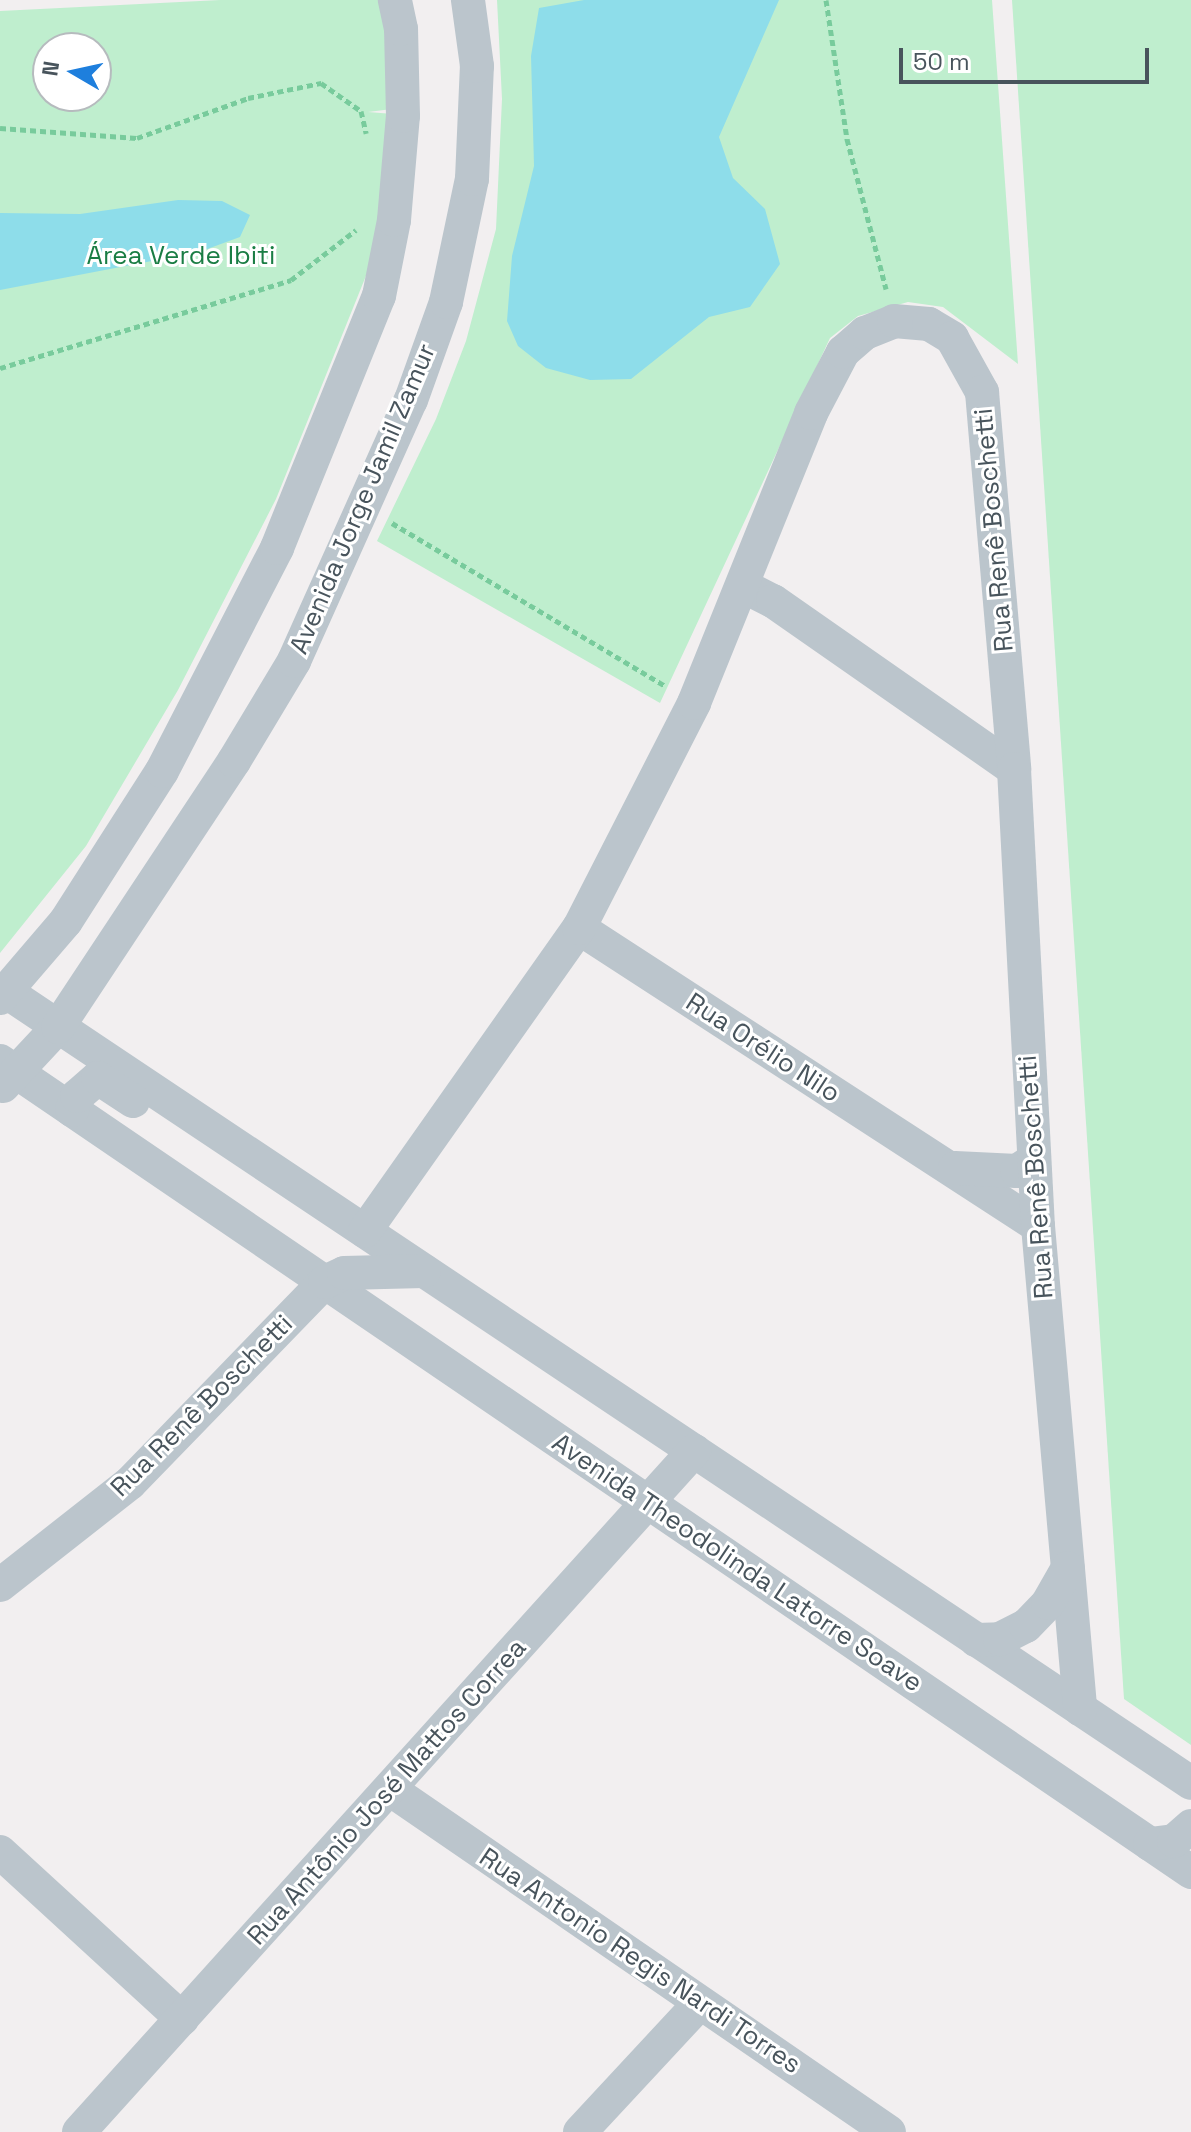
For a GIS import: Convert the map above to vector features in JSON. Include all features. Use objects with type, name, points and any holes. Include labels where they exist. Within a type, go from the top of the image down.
[{"type":"street","points":[[395,0],[401,29],[403,116],[394,220],[379,296],[277,548],[162,771],[66,921],[3,995],[58,1027],[1191,1783]]},
{"type":"street","name":"Avenida Jorge Jamil Zamur","points":[[6,1074],[58,1027],[193,829],[294,661],[416,386],[446,302],[472,179],[477,66],[468,0]]},
{"type":"street","points":[[365,1231],[579,928],[694,703],[811,413],[843,352],[865,333],[894,321]]},
{"type":"street","name":"Rua Renê Boschetti","points":[[894,321],[929,324],[952,338],[982,392],[1014,769],[1038,1226],[1080,1709]]},
{"type":"street","points":[[743,586],[1014,769]]},
{"type":"street","points":[[947,722],[990,721],[1009,704]]},
{"type":"street","points":[[66,921],[91,947],[110,950]]},
{"type":"street","name":"Rua Orélio Nilo","points":[[579,928],[1038,1226]]},
{"type":"street","name":"Avenida Theodolinda Latorre Soave","points":[[6,1074],[72,1110],[1191,1872]]},
{"type":"street","points":[[72,1110],[77,1096],[98,1078],[253,1180],[315,1198]]},
{"type":"street","name":"Rua Orélio Nilo","points":[[947,1167],[1005,1172],[1034,1160]]},
{"type":"street","points":[[325,1282],[344,1273],[424,1271]]},
{"type":"street","name":"Rua Renê Boschetti","points":[[0,1585],[130,1483],[325,1282]]},
{"type":"street","name":"Rua Antônio José Mattos Correa","points":[[79,2132],[694,1451]]},
{"type":"street","points":[[976,1640],[1000,1639],[1026,1626],[1048,1603],[1068,1568]]},
{"type":"street","name":"Rua Antonio Regis Nardi Torres","points":[[391,1790],[889,2132]]},
{"type":"street","points":[[1150,1844],[1174,1841],[1191,1826]]},
{"type":"street","points":[[0,1852],[182,2019]]},
{"type":"street","points":[[580,2132],[700,2003]]},
{"type":"path","points":[[826,0],[847,139],[894,321]]},
{"type":"path","points":[[0,128],[137,138],[248,98],[321,83],[361,111],[366,147]]},
{"type":"path","points":[[0,368],[291,280],[355,233],[358,221]]},
{"type":"path","points":[[363,506],[694,703]]},
{"type":"green space","name":"Área Verde Ibiti","points":[[220,0],[382,0],[392,109],[368,112],[393,114],[378,246],[276,499],[178,690],[86,846],[0,953],[0,11]]},
{"type":"green space","points":[[497,0],[992,0],[1018,364],[943,307],[908,302],[858,316],[830,338],[660,703],[377,541],[436,419],[466,341],[496,229],[502,99]]},
{"type":"green space","points":[[1012,0],[1191,0],[1191,1745],[1124,1699]]},
{"type":"water","points":[[584,0],[779,0],[719,137],[733,178],[765,209],[780,264],[750,307],[709,317],[631,379],[590,380],[546,368],[518,346],[507,321],[512,256],[534,166],[531,56],[539,8]]},
{"type":"water","points":[[178,200],[222,201],[250,215],[240,237],[199,252],[0,290],[0,213],[80,214]]}]
